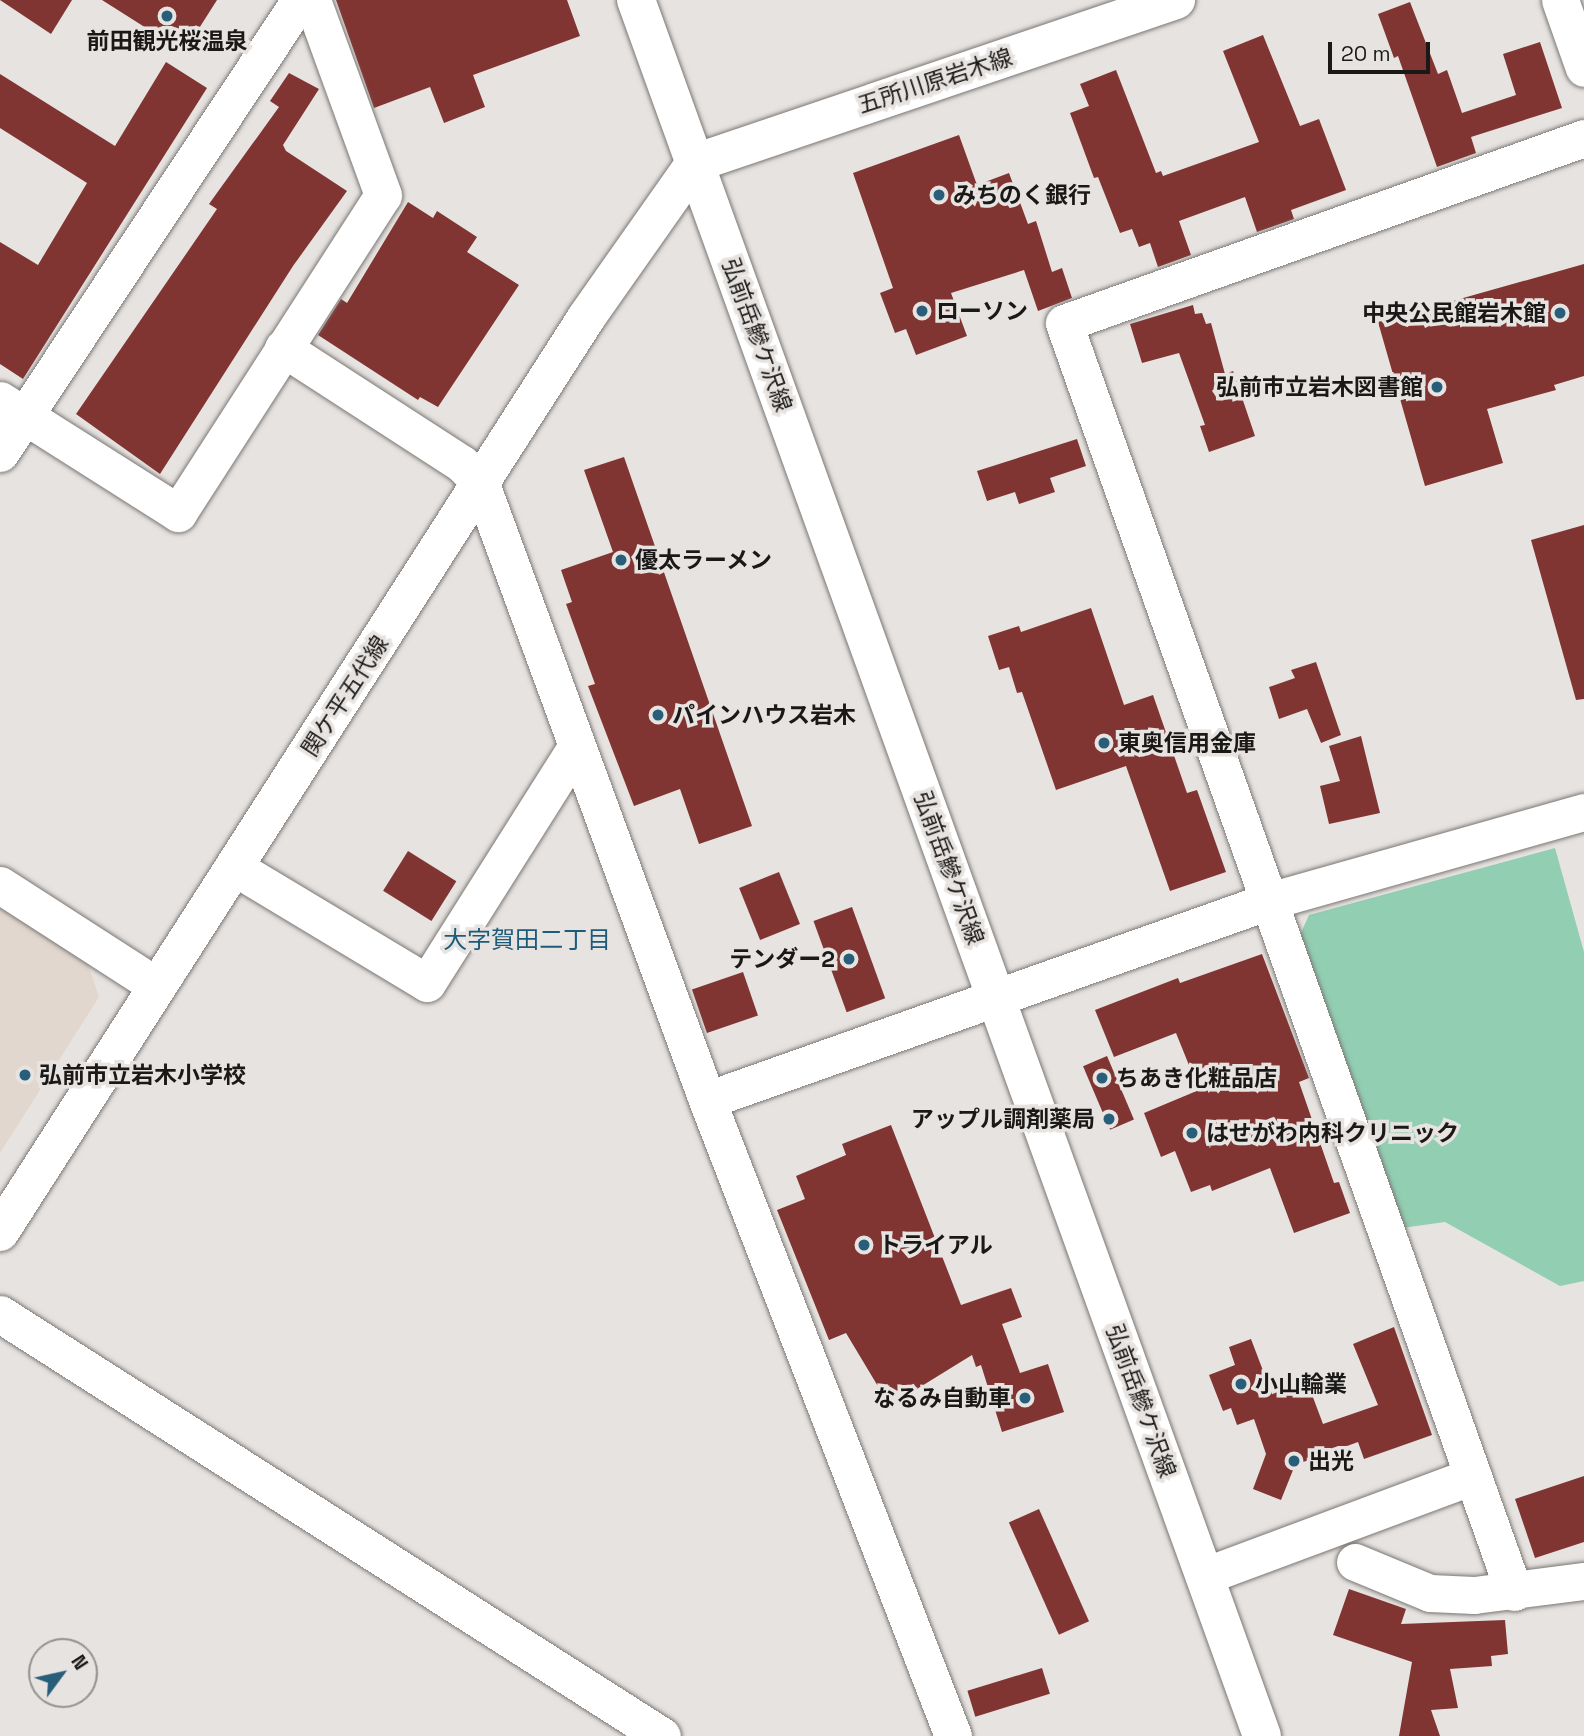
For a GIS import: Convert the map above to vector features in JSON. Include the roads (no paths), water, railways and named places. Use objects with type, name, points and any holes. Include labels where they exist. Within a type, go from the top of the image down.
[{"type":"main road","name":"弘前岳鰺ケ沢線","points":[[636,0],[1262,1736]]},
{"type":"main road","name":"五所川原岩木線","points":[[695,163],[1176,0]]},
{"type":"main road","name":"関ケ平五代線","points":[[0,1232],[586,318],[695,163]]},
{"type":"street","points":[[0,453],[12,407],[300,0]]},
{"type":"street","points":[[12,407],[178,513],[383,195],[312,0]]},
{"type":"street","points":[[1560,0],[1584,68]]},
{"type":"street","points":[[1514,1592],[1064,323],[1584,138]]},
{"type":"street","points":[[283,348],[463,464],[481,484],[707,1100],[953,1736]]},
{"type":"street","points":[[234,867],[427,983],[577,746]]},
{"type":"street","points":[[707,1100],[995,995],[1269,901],[1584,811]]},
{"type":"street","points":[[0,885],[157,986]]},
{"type":"street","points":[[0,1314],[662,1736]]},
{"type":"street","points":[[1204,1576],[1473,1476]]},
{"type":"street","points":[[1355,1562],[1430,1593],[1514,1592],[1584,1581]]},
{"type":"place","name":"前田観光桜温泉","points":[[167,16]]},
{"type":"place","name":"みちのく銀行","points":[[939,195]]},
{"type":"place","name":"ローソン","points":[[922,311]]},
{"type":"place","name":"中央公民館岩木館","points":[[1560,313]]},
{"type":"place","name":"弘前市立岩木図書館","points":[[1437,387]]},
{"type":"place","name":"優太ラーメン","points":[[621,560]]},
{"type":"place","name":"パインハウス岩木","points":[[658,715]]},
{"type":"place","name":"東奥信用金庫","points":[[1104,743]]},
{"type":"place","name":"テンダー2","points":[[849,959]]},
{"type":"place","name":"弘前市立岩木小学校","points":[[25,1075]]},
{"type":"place","name":"ちあき化粧品店","points":[[1102,1078]]},
{"type":"place","name":"アップル調剤薬局","points":[[1109,1119]]},
{"type":"place","name":"はせがわ内科クリニック","points":[[1192,1133]]},
{"type":"place","name":"トライアル","points":[[864,1245]]},
{"type":"place","name":"小山輪業","points":[[1241,1384]]},
{"type":"place","name":"なるみ自動車","points":[[1025,1398]]},
{"type":"place","name":"出光","points":[[1294,1461]]},
{"type":"district","name":"大字賀田二丁目","points":[[527,940]]}]
